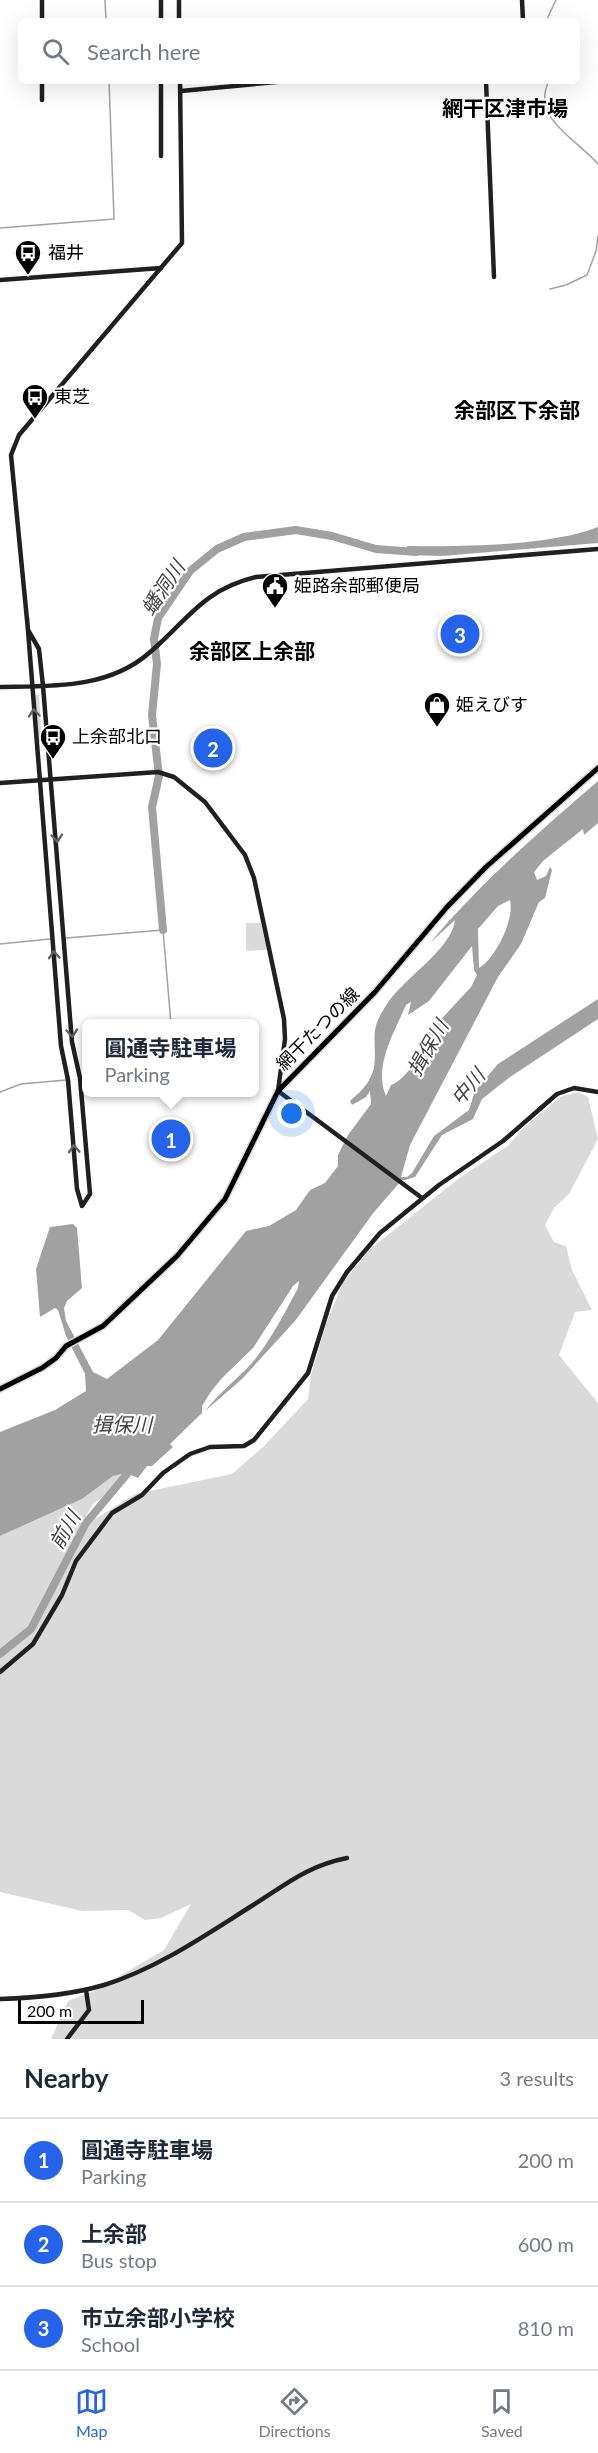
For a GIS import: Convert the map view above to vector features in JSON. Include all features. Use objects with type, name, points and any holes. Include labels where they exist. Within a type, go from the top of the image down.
[{"type":"main road","name":"網干たつの線","points":[[0,1389],[42,1368],[56,1358],[66,1346],[103,1326],[179,1253],[225,1199],[280,1092],[375,992],[447,907],[486,867],[598,768]]},
{"type":"street","points":[[42,0],[42,18]]},
{"type":"street","points":[[161,0],[161,18]]},
{"type":"street","points":[[179,0],[179,18]]},
{"type":"street","points":[[522,0],[523,18]]},
{"type":"street","points":[[42,84],[42,100]]},
{"type":"street","points":[[161,84],[161,156]]},
{"type":"street","points":[[27,618],[61,1046],[70,1091],[77,1189],[82,1206],[90,1194],[80,1078],[72,1042],[44,686],[39,649],[28,630],[27,618],[12,448],[20,435],[178,250],[183,239],[180,84]]},
{"type":"street","points":[[181,91],[254,84]]},
{"type":"street","points":[[486,84],[494,277]]},
{"type":"street","points":[[0,280],[161,268]]},
{"type":"street","points":[[0,687],[90,682],[128,667],[150,653],[201,603],[224,589],[256,577],[598,549]]},
{"type":"street","points":[[0,783],[160,772],[187,787],[217,815],[245,855],[254,878],[284,1019],[285,1039],[280,1092],[420,1197]]},
{"type":"street","points":[[0,1672],[33,1644],[62,1595],[76,1561],[112,1513],[142,1495],[163,1473],[190,1454],[210,1447],[243,1446],[254,1440],[311,1368],[330,1304],[342,1279],[380,1233],[420,1197],[503,1141],[557,1094],[574,1088],[598,1092]]},
{"type":"street","points":[[0,1999],[62,1995],[132,1975],[165,1959],[304,1871],[347,1858]]},
{"type":"street","points":[[67,2039],[89,2010],[86,1990]]},
{"type":"shaded area","points":[[33,695],[39,695],[42,742],[36,742]]},
{"type":"shaded area","points":[[246,923],[261,923],[267,950],[246,951]]},
{"type":"shaded area","points":[[578,1092],[588,1097],[598,1139],[569,1194],[554,1208],[545,1225],[554,1242],[566,1246],[572,1270],[592,1310],[575,1312],[559,1355],[598,1403],[598,2039],[51,2039],[68,2001],[94,1991],[164,1950],[191,1904],[161,1918],[145,1920],[128,1910],[82,1911],[0,1892],[0,1536],[82,1499],[113,1476],[126,1473],[128,1476],[93,1504],[75,1535],[87,1524],[135,1494],[232,1474],[265,1445],[308,1399],[311,1375],[326,1324],[343,1283],[369,1250],[458,1179],[509,1145],[522,1129],[560,1097]]},
{"type":"water","points":[[598,527],[598,543],[442,556],[407,555],[407,546],[531,542]]},
{"type":"water","name":"揖保川","points":[[598,781],[598,823],[584,835],[583,829],[543,861],[534,872],[537,880],[546,876],[550,867],[552,870],[545,898],[539,902],[521,944],[498,977],[410,1145],[401,1177],[407,1177],[412,1173],[434,1136],[469,1110],[475,1091],[498,1064],[598,999],[598,1019],[510,1077],[482,1099],[473,1119],[442,1135],[415,1177],[401,1181],[374,1212],[295,1321],[242,1379],[205,1411],[251,1364],[264,1346],[298,1288],[299,1281],[293,1286],[253,1348],[222,1378],[202,1406],[202,1413],[170,1444],[173,1447],[152,1466],[147,1466],[138,1478],[126,1473],[113,1476],[82,1499],[0,1536],[0,1432],[55,1410],[86,1391],[85,1374],[66,1336],[58,1310],[55,1308],[40,1317],[36,1269],[50,1227],[73,1224],[77,1228],[82,1288],[67,1301],[64,1308],[66,1321],[93,1372],[107,1379],[158,1340],[246,1231],[269,1226],[296,1210],[310,1190],[325,1183],[338,1166],[338,1155],[348,1135],[371,1104],[370,1091],[366,1097],[352,1105],[350,1101],[365,1086],[373,1071],[376,1026],[387,1004],[446,941],[455,920],[430,943],[449,921],[511,859]],"holes":[[[510,900],[510,917],[502,938],[491,956],[479,968],[478,929],[498,906]],[[472,946],[474,970],[477,975],[471,987],[420,1042],[427,1042],[407,1073],[391,1085],[386,1096],[382,1073],[384,1061],[391,1037],[406,1005],[411,1002],[408,1015],[429,1001]]]},
{"type":"waterway","points":[[105,0],[106,18]]},
{"type":"waterway","points":[[547,18],[556,0]]},
{"type":"waterway","points":[[0,228],[114,219],[109,84]]},
{"type":"waterway","points":[[548,84],[545,94],[546,106],[551,117],[598,164]]},
{"type":"waterway","points":[[550,289],[566,285],[587,275],[596,251],[598,236]]},
{"type":"waterway","name":"蟠洞川","points":[[163,930],[152,807],[159,776],[152,715],[157,664],[154,639],[158,618],[190,571],[217,549],[244,537],[296,530],[332,536],[376,549],[416,552]]},
{"type":"waterway","name":"蟠洞川","points":[[66,938],[163,930],[171,1019]]},
{"type":"waterway","points":[[0,944],[50,939]]},
{"type":"waterway","points":[[0,1092],[21,1084],[66,1080]]},
{"type":"waterway","name":"前川","points":[[0,1654],[31,1629],[86,1523],[127,1474],[129,1464]]},
{"type":"tunnel","points":[[347,1858],[419,1855],[598,1867]]},
{"type":"place","name":"福井","points":[[28,276]]},
{"type":"place","name":"東芝","points":[[35,420]]},
{"type":"place","name":"姫路余部郵便局","points":[[275,609]]},
{"type":"place","name":"市立余部小学校","points":[[460,634]]},
{"type":"place","name":"姫えびす","points":[[437,728]]},
{"type":"place","name":"上余部","points":[[213,748]]},
{"type":"place","name":"上余部北口","points":[[53,760]]},
{"type":"place","name":"圓通寺駐車場","points":[[171,1139]]},
{"type":"district","name":"網干区津市場","points":[[505,109]]},
{"type":"district","name":"余部区下余部","points":[[517,411]]},
{"type":"district","name":"余部区上余部","points":[[252,652]]},
{"type":"water label","name":"中川","points":[[468,1087]]}]
